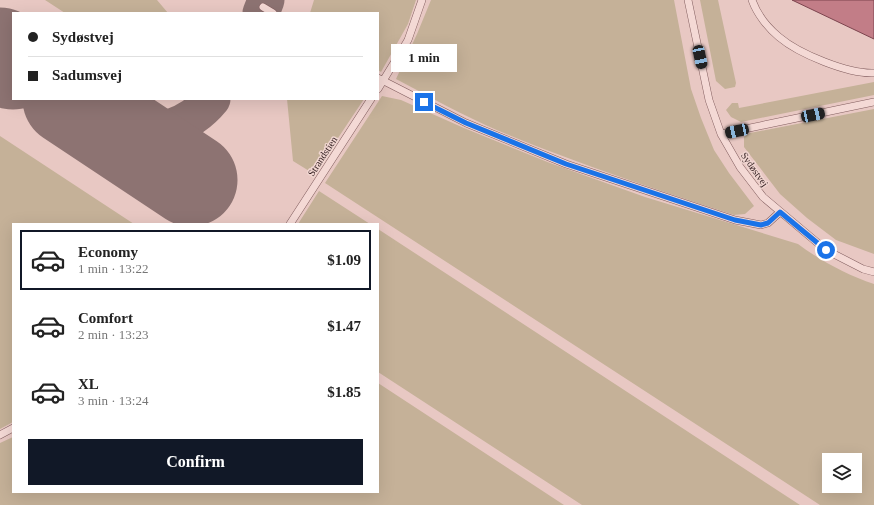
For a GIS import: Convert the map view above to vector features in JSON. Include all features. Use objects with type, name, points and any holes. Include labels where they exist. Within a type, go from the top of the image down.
[{"type":"lane","points":[[422,0],[408,40],[380,80],[466,123],[566,164],[735,220],[761,225],[768,223],[780,212]]},
{"type":"lane","name":"Sydøstvej","points":[[688,0],[709,100],[722,134],[740,167],[763,198],[826,250],[863,269],[874,272]]},
{"type":"lane","points":[[752,0],[756,10],[766,23],[780,38],[797,49],[819,60],[842,68],[865,74],[874,73]]},
{"type":"lane","points":[[263,7],[271,12]]},
{"type":"lane","name":"Strandstien","points":[[291,223],[370,100]]},
{"type":"lane","points":[[722,134],[874,102]]},
{"type":"lane","points":[[0,434],[12,428]]},
{"type":"shaded area","points":[[45,0],[157,0],[167,12],[63,12]]},
{"type":"shaded area","points":[[314,0],[416,0],[408,24],[381,72],[379,71],[379,12],[310,12]]},
{"type":"shaded area","points":[[431,0],[674,0],[691,89],[701,118],[714,150],[754,206],[745,214],[734,215],[616,175],[499,131],[460,113],[396,79]]},
{"type":"shaded area","points":[[700,0],[718,0],[736,83],[735,87],[725,89],[716,81]]},
{"type":"shaded area","points":[[874,82],[874,95],[741,122],[731,117],[726,110],[732,103],[738,103],[739,108]]},
{"type":"shaded area","points":[[382,96],[401,100],[464,128],[550,163],[645,197],[798,244],[834,267],[874,284],[874,505],[820,505],[325,183]]},
{"type":"shaded area","points":[[287,100],[363,100],[314,174],[293,161]]},
{"type":"shaded area","points":[[874,109],[874,254],[836,240],[807,218],[780,194],[744,147],[744,137],[750,133]]},
{"type":"shaded area","points":[[0,136],[132,223],[12,223],[12,423],[0,429]]},
{"type":"shaded area","points":[[319,191],[368,223],[299,223]]},
{"type":"shaded area","points":[[379,230],[800,505],[582,505],[379,373]]},
{"type":"shaded area","points":[[379,384],[564,505],[0,505],[0,443],[12,437],[12,493],[379,493]]},
{"type":"building","points":[[792,0],[874,0],[874,39]]},
{"type":"taxiway","points":[[261,12],[266,0]]},
{"type":"taxiway","points":[[96,117],[118,127],[133,131],[158,130],[182,123],[193,116],[211,100]]},
{"type":"runway","points":[[0,54],[12,62]]},
{"type":"runway","points":[[71,100],[191,180]]},
{"type":"route","points":[[424,102],[466,123],[566,164],[735,220],[761,225],[768,223],[780,212],[826,250]]}]
